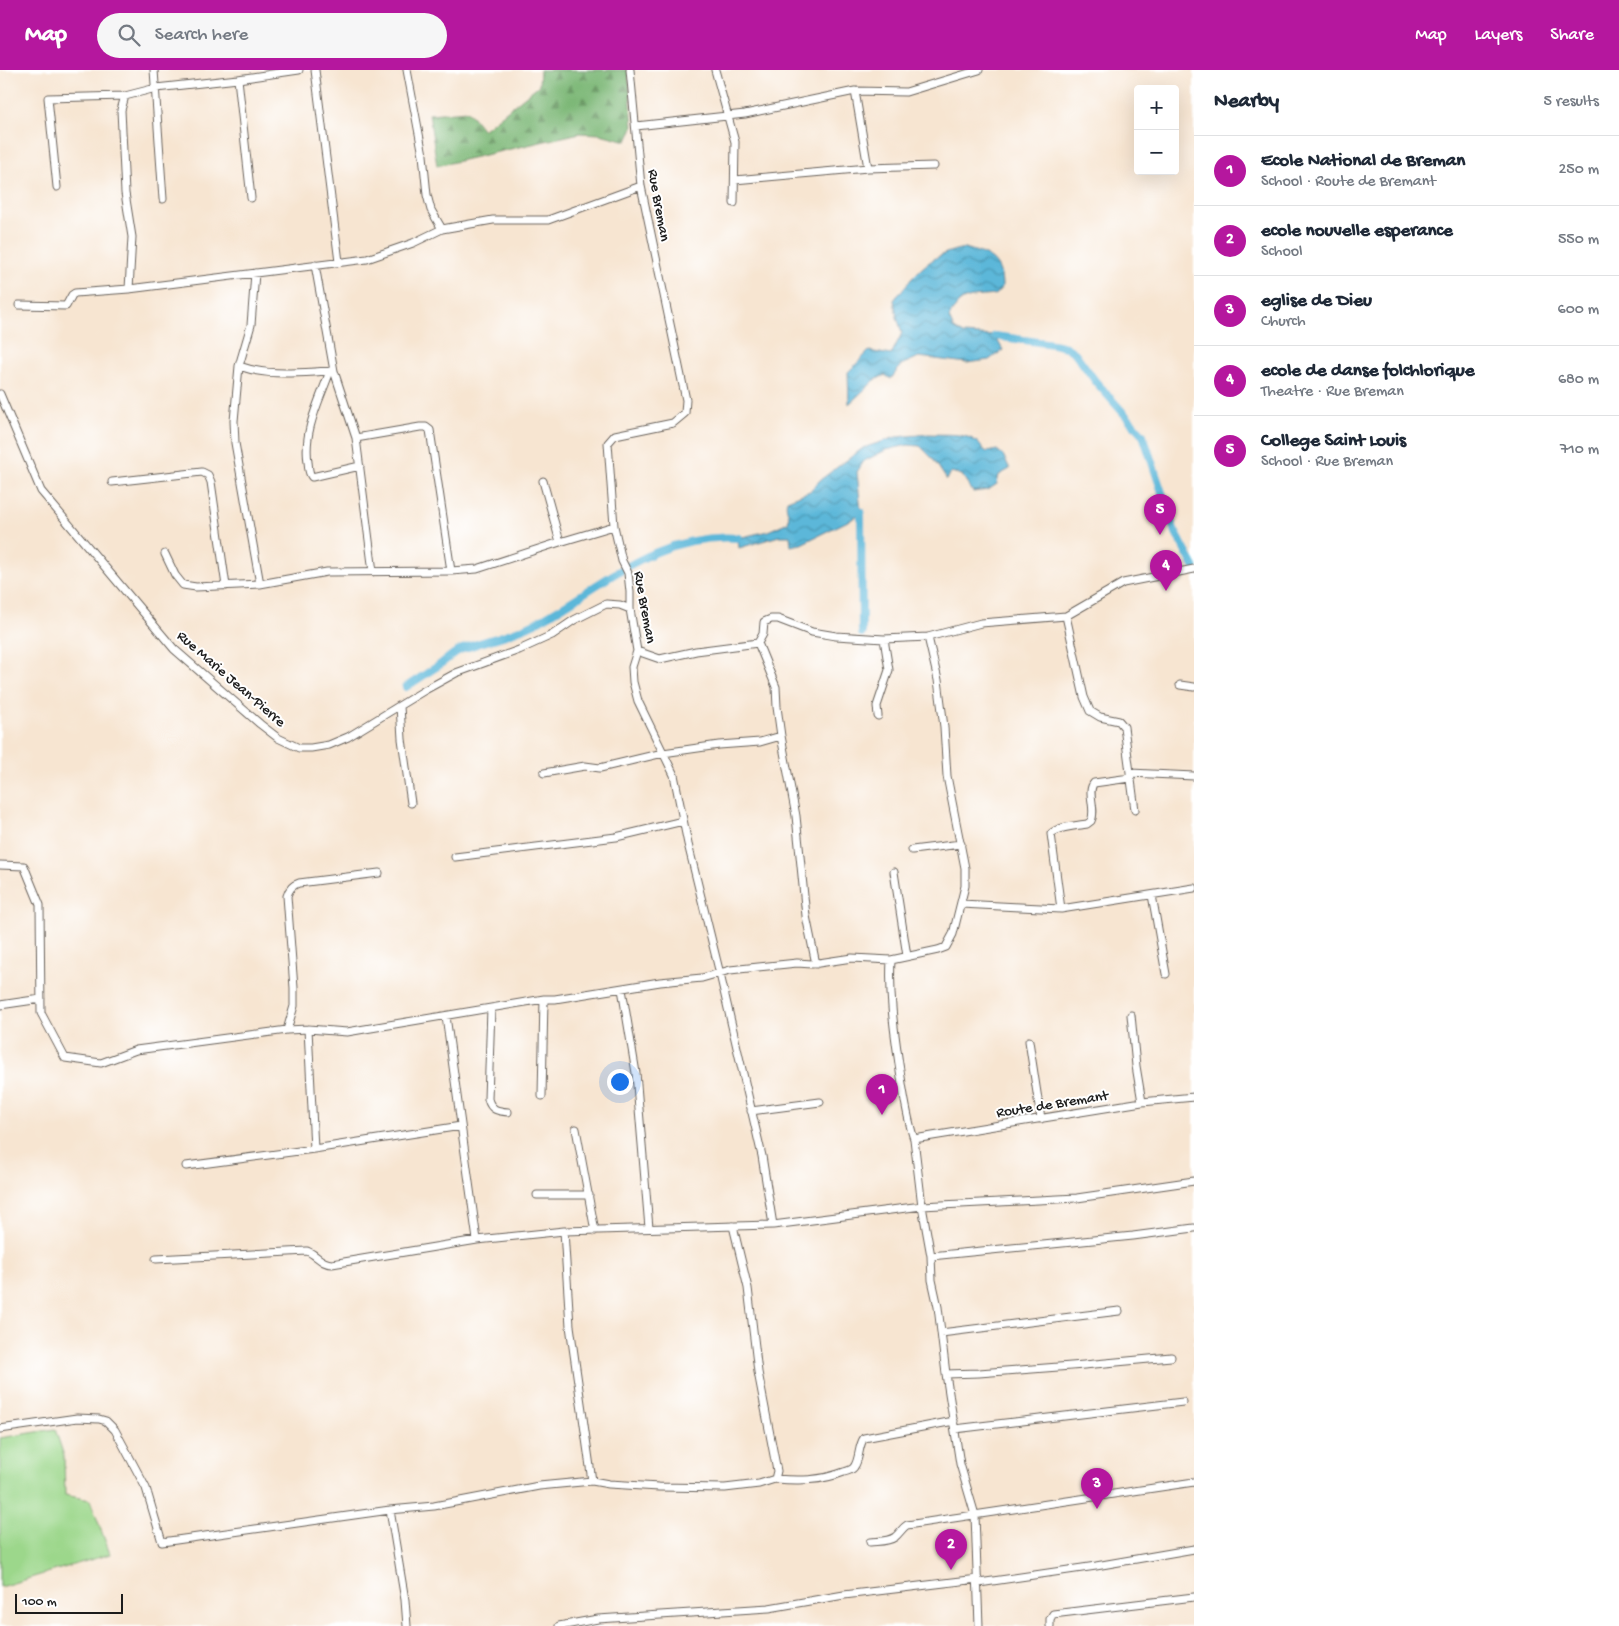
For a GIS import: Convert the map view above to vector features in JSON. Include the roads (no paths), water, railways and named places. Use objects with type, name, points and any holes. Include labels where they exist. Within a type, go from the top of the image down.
[{"type":"street","points":[[154,70],[164,199]]},
{"type":"street","points":[[57,187],[48,98],[125,96],[156,88],[299,70]]},
{"type":"street","points":[[315,70],[339,262]]},
{"type":"street","points":[[408,70],[423,156],[427,195],[442,229]]},
{"type":"street","name":"Rue Breman","points":[[630,70],[641,186],[686,400],[685,413],[673,424],[615,435],[608,443],[614,526],[622,560],[628,574],[630,609],[637,651],[660,659],[696,651],[758,643]]},
{"type":"street","points":[[715,70],[735,142],[734,202]]},
{"type":"street","points":[[636,126],[745,114],[855,91],[906,92],[979,70]]},
{"type":"street","points":[[238,79],[251,198]]},
{"type":"street","points":[[855,91],[868,168]]},
{"type":"street","points":[[125,96],[121,110],[125,193],[132,237],[129,289]]},
{"type":"street","points":[[735,180],[868,168],[934,166]]},
{"type":"street","points":[[19,305],[66,306],[75,293],[129,289],[367,259],[413,243],[442,229],[493,220],[548,220],[641,186]]},
{"type":"street","points":[[315,265],[332,371],[356,438],[372,572]]},
{"type":"street","points":[[255,273],[251,325],[239,366],[234,421],[235,443],[260,584]]},
{"type":"street","points":[[239,366],[252,371],[278,373],[332,371]]},
{"type":"street","points":[[332,371],[308,430],[307,454],[310,474],[312,476],[360,466]]},
{"type":"street","name":"Rue Marie Jean-Pierre","points":[[0,394],[41,491],[174,649],[260,724],[290,745],[299,748],[311,748],[348,737],[456,673],[519,650],[552,635],[574,620],[606,604],[620,605],[630,609]]},
{"type":"street","points":[[356,438],[420,427],[426,427],[430,430],[451,572]]},
{"type":"street","points":[[112,482],[202,472],[208,475],[211,482],[226,586]]},
{"type":"street","points":[[543,481],[560,542]]},
{"type":"street","points":[[165,554],[175,575],[183,585],[196,587],[260,584],[327,572],[451,572],[477,569],[614,526]]},
{"type":"street","points":[[816,964],[806,916],[796,816],[781,736],[776,687],[758,643],[763,634],[764,622],[778,619],[812,632],[836,636],[884,639],[928,637],[981,622],[1066,616],[1123,583],[1194,569]]},
{"type":"street","points":[[1066,616],[1084,697],[1090,711],[1100,717],[1119,721],[1124,727],[1134,810]]},
{"type":"street","points":[[0,865],[24,866],[40,905],[41,1013],[65,1058],[102,1062],[136,1050],[287,1030],[308,1029],[347,1032],[544,999],[720,974],[730,970],[798,963],[816,964],[852,958],[891,960],[946,947],[953,934],[965,886],[965,868],[947,776],[944,728],[928,637]]},
{"type":"street","points":[[878,716],[878,706],[889,670],[884,639]]},
{"type":"street","points":[[637,651],[632,667],[632,682],[638,701],[674,774],[683,821],[765,1174],[773,1224]]},
{"type":"street","points":[[1180,685],[1194,687]]},
{"type":"street","points":[[400,706],[402,739],[411,803]]},
{"type":"street","points":[[544,773],[585,766],[600,768],[663,753],[719,744],[760,742],[781,736]]},
{"type":"street","points":[[1061,909],[1051,834],[1059,829],[1087,824],[1091,821],[1093,813],[1092,784],[1130,776],[1194,776]]},
{"type":"street","points":[[455,858],[616,837],[683,821]]},
{"type":"street","points":[[912,850],[925,850],[961,844]]},
{"type":"street","points":[[894,872],[907,956]]},
{"type":"street","points":[[287,1030],[294,1006],[292,949],[287,896],[289,890],[299,883],[379,873]]},
{"type":"street","points":[[960,904],[1061,909],[1194,888]]},
{"type":"street","points":[[1152,895],[1166,974]]},
{"type":"street","points":[[891,960],[892,1010],[908,1119],[914,1139],[946,1374],[960,1464],[976,1515],[979,1626]]},
{"type":"street","points":[[622,989],[636,1073],[649,1228]]},
{"type":"street","points":[[0,1005],[41,999]]},
{"type":"street","points":[[542,1096],[544,999]]},
{"type":"street","points":[[491,1008],[488,1099],[490,1107],[497,1111],[508,1112]]},
{"type":"street","points":[[1131,1015],[1142,1102]]},
{"type":"street","points":[[446,1016],[477,1240]]},
{"type":"street","points":[[308,1029],[314,1149]]},
{"type":"street","points":[[1029,1041],[1040,1119]]},
{"type":"street","name":"Route de Bremant","points":[[914,1139],[1142,1102],[1194,1097]]},
{"type":"street","points":[[751,1111],[820,1102]]},
{"type":"street","points":[[186,1166],[314,1149],[461,1126]]},
{"type":"street","points":[[576,1129],[590,1195],[595,1231]]},
{"type":"street","points":[[156,1259],[307,1251],[314,1253],[322,1262],[332,1264],[477,1240],[564,1231],[773,1224],[922,1206],[1077,1198],[1194,1181]]},
{"type":"street","points":[[538,1194],[590,1195]]},
{"type":"street","points":[[733,1226],[748,1288],[758,1372],[777,1471],[775,1479]]},
{"type":"street","points":[[931,1256],[1194,1228]]},
{"type":"street","points":[[564,1231],[570,1326],[592,1481]]},
{"type":"street","points":[[941,1333],[1119,1311]]},
{"type":"street","points":[[946,1374],[1171,1357]]},
{"type":"street","points":[[955,1429],[1183,1402]]},
{"type":"street","points":[[0,1428],[77,1418],[106,1421],[115,1430],[146,1488],[162,1542],[390,1510],[434,1506],[539,1486],[592,1481],[659,1487],[726,1488],[759,1484],[775,1479],[804,1481],[834,1476],[856,1466],[861,1442],[864,1438],[954,1421]]},
{"type":"street","points":[[870,1542],[884,1541],[895,1537],[907,1525],[1194,1482]]},
{"type":"street","points":[[390,1510],[405,1600],[407,1626]]},
{"type":"street","points":[[559,1626],[598,1619],[769,1608],[844,1595],[1096,1566],[1194,1549]]},
{"type":"street","points":[[1050,1626],[1050,1619],[1053,1614],[1194,1597]]},
{"type":"water","points":[[965,248],[981,253],[993,260],[1000,270],[1002,287],[995,295],[967,298],[958,304],[949,318],[954,329],[963,334],[995,336],[1003,350],[989,360],[967,363],[919,357],[901,365],[891,379],[885,375],[875,380],[849,404],[848,372],[869,351],[891,355],[902,333],[894,300],[924,266],[942,255]]},
{"type":"water","points":[[928,434],[959,435],[971,438],[987,452],[997,450],[1003,455],[1010,469],[999,475],[997,484],[988,490],[973,492],[962,475],[951,472],[947,480],[933,459],[920,446],[908,445],[886,450],[864,461],[857,472],[861,512],[854,518],[801,544],[791,546],[790,536],[779,536],[739,548],[738,538],[768,531],[788,522],[787,500],[810,491],[820,480],[863,448],[896,437]]},
{"type":"waterway","points":[[995,336],[1053,344],[1066,347],[1075,353],[1096,382],[1143,435],[1174,529],[1194,567]]},
{"type":"waterway","points":[[861,512],[862,633]]},
{"type":"waterway","points":[[406,687],[460,650],[535,623],[630,565],[655,553],[681,544],[708,538],[738,538]]},
{"type":"place","name":"College Saint Louis","points":[[1160,535]]},
{"type":"place","name":"ecole de danse folchlorique","points":[[1166,591]]},
{"type":"place","name":"Ecole National de Breman","points":[[882,1115]]},
{"type":"place","name":"eglise de Dieu","points":[[1097,1509]]},
{"type":"place","name":"ecole nouvelle esperance","points":[[951,1570]]}]
